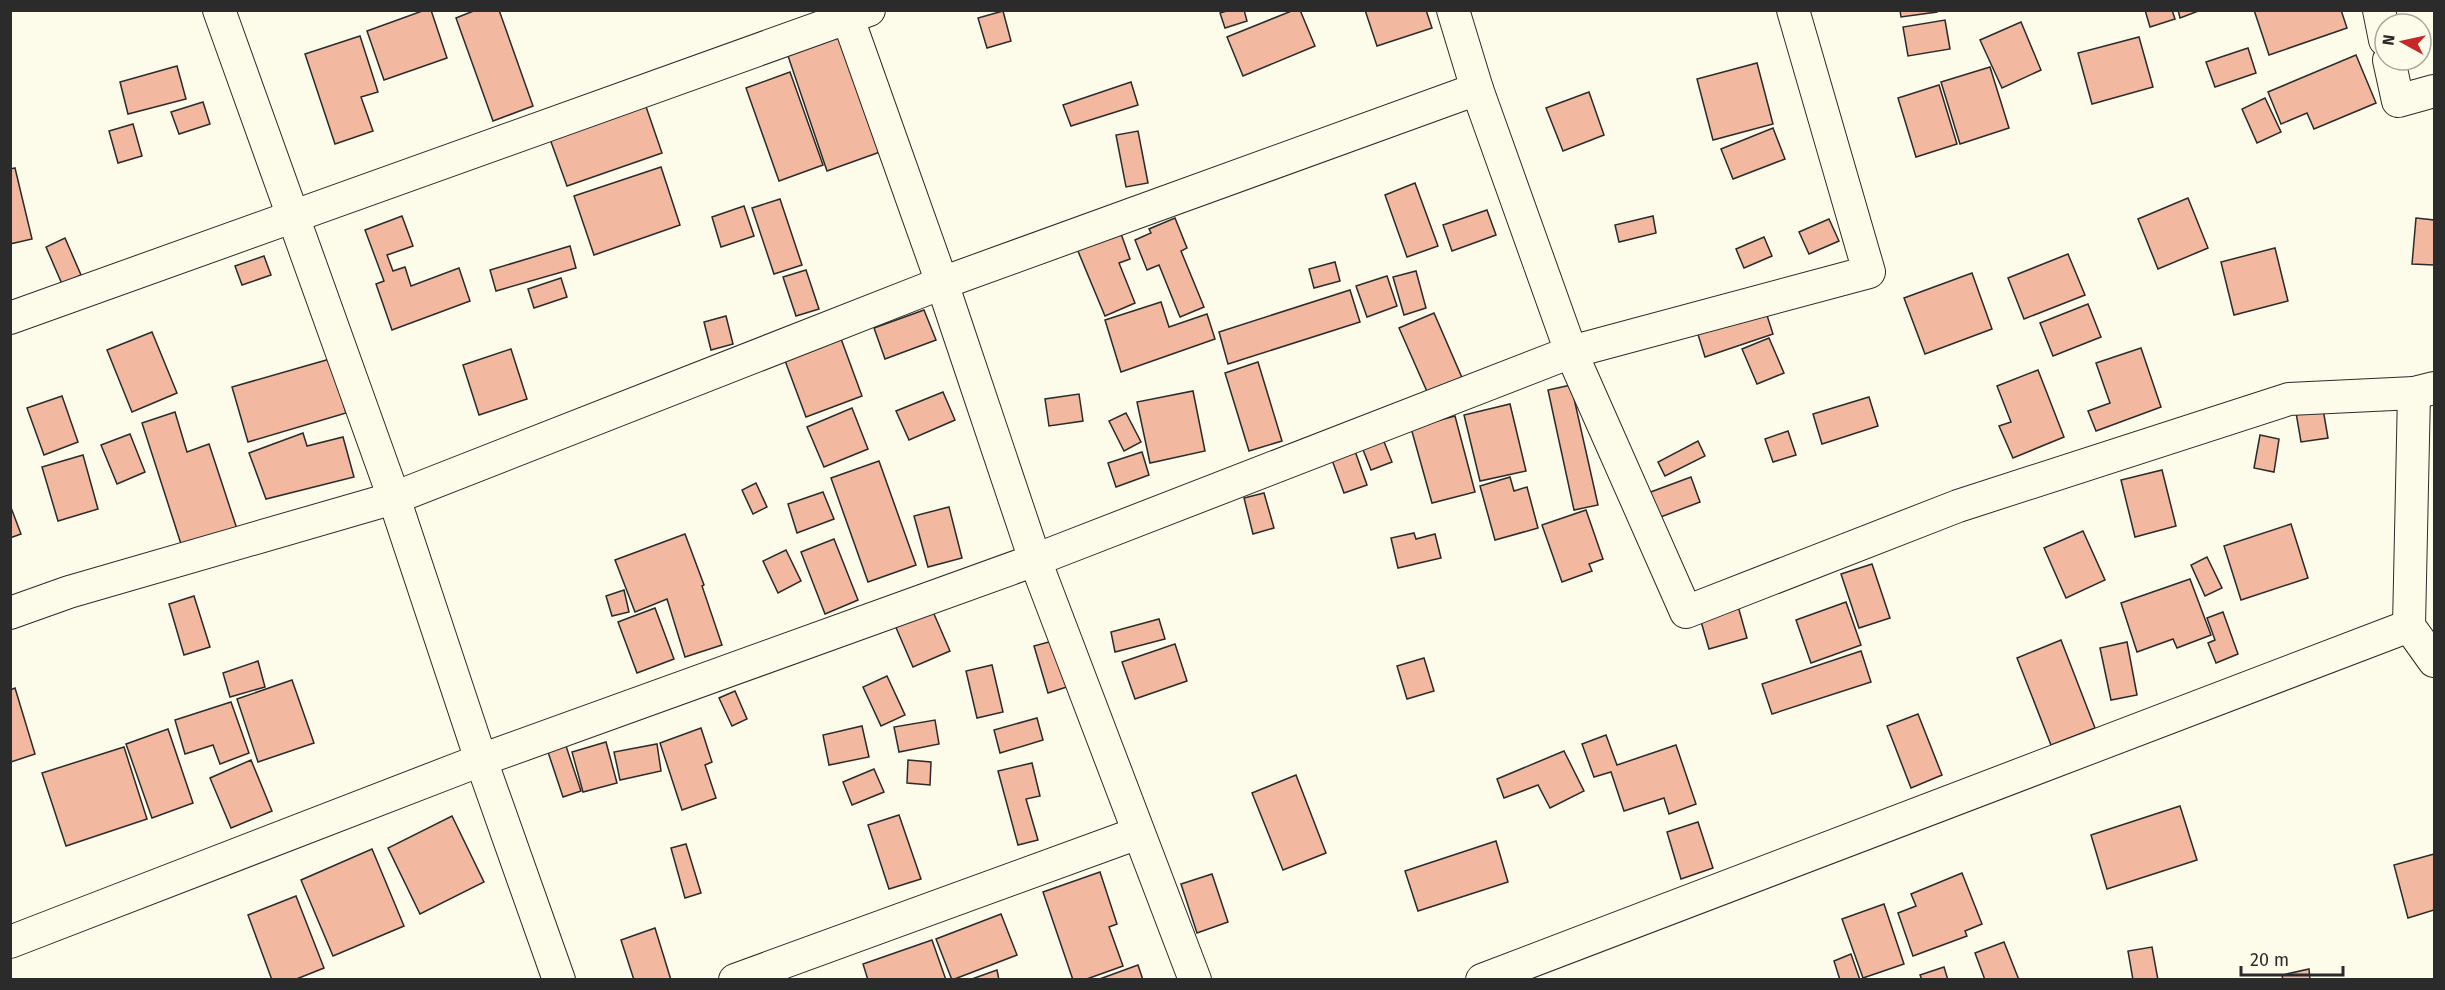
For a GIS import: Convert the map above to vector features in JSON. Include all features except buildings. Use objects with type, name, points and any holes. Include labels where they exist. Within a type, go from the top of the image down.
[{"type":"street","points":[[219,10],[394,498],[559,980]]},
{"type":"street","points":[[1453,10],[1477,89],[1572,352],[1686,612],[1958,506],[2289,399],[2424,391],[2409,627],[2434,661]]},
{"type":"street","points":[[10,942],[482,760],[1035,560],[1572,352],[1869,272],[1793,10]]},
{"type":"street","points":[[10,318],[854,13],[1035,560],[1195,980]]},
{"type":"street","points":[[2392,72],[2398,101],[2434,91]]},
{"type":"street","points":[[10,613],[69,592],[394,498],[942,283],[1477,89]]},
{"type":"street","points":[[1482,980],[2409,627]]},
{"type":"street","points":[[735,980],[1138,834]]}]
